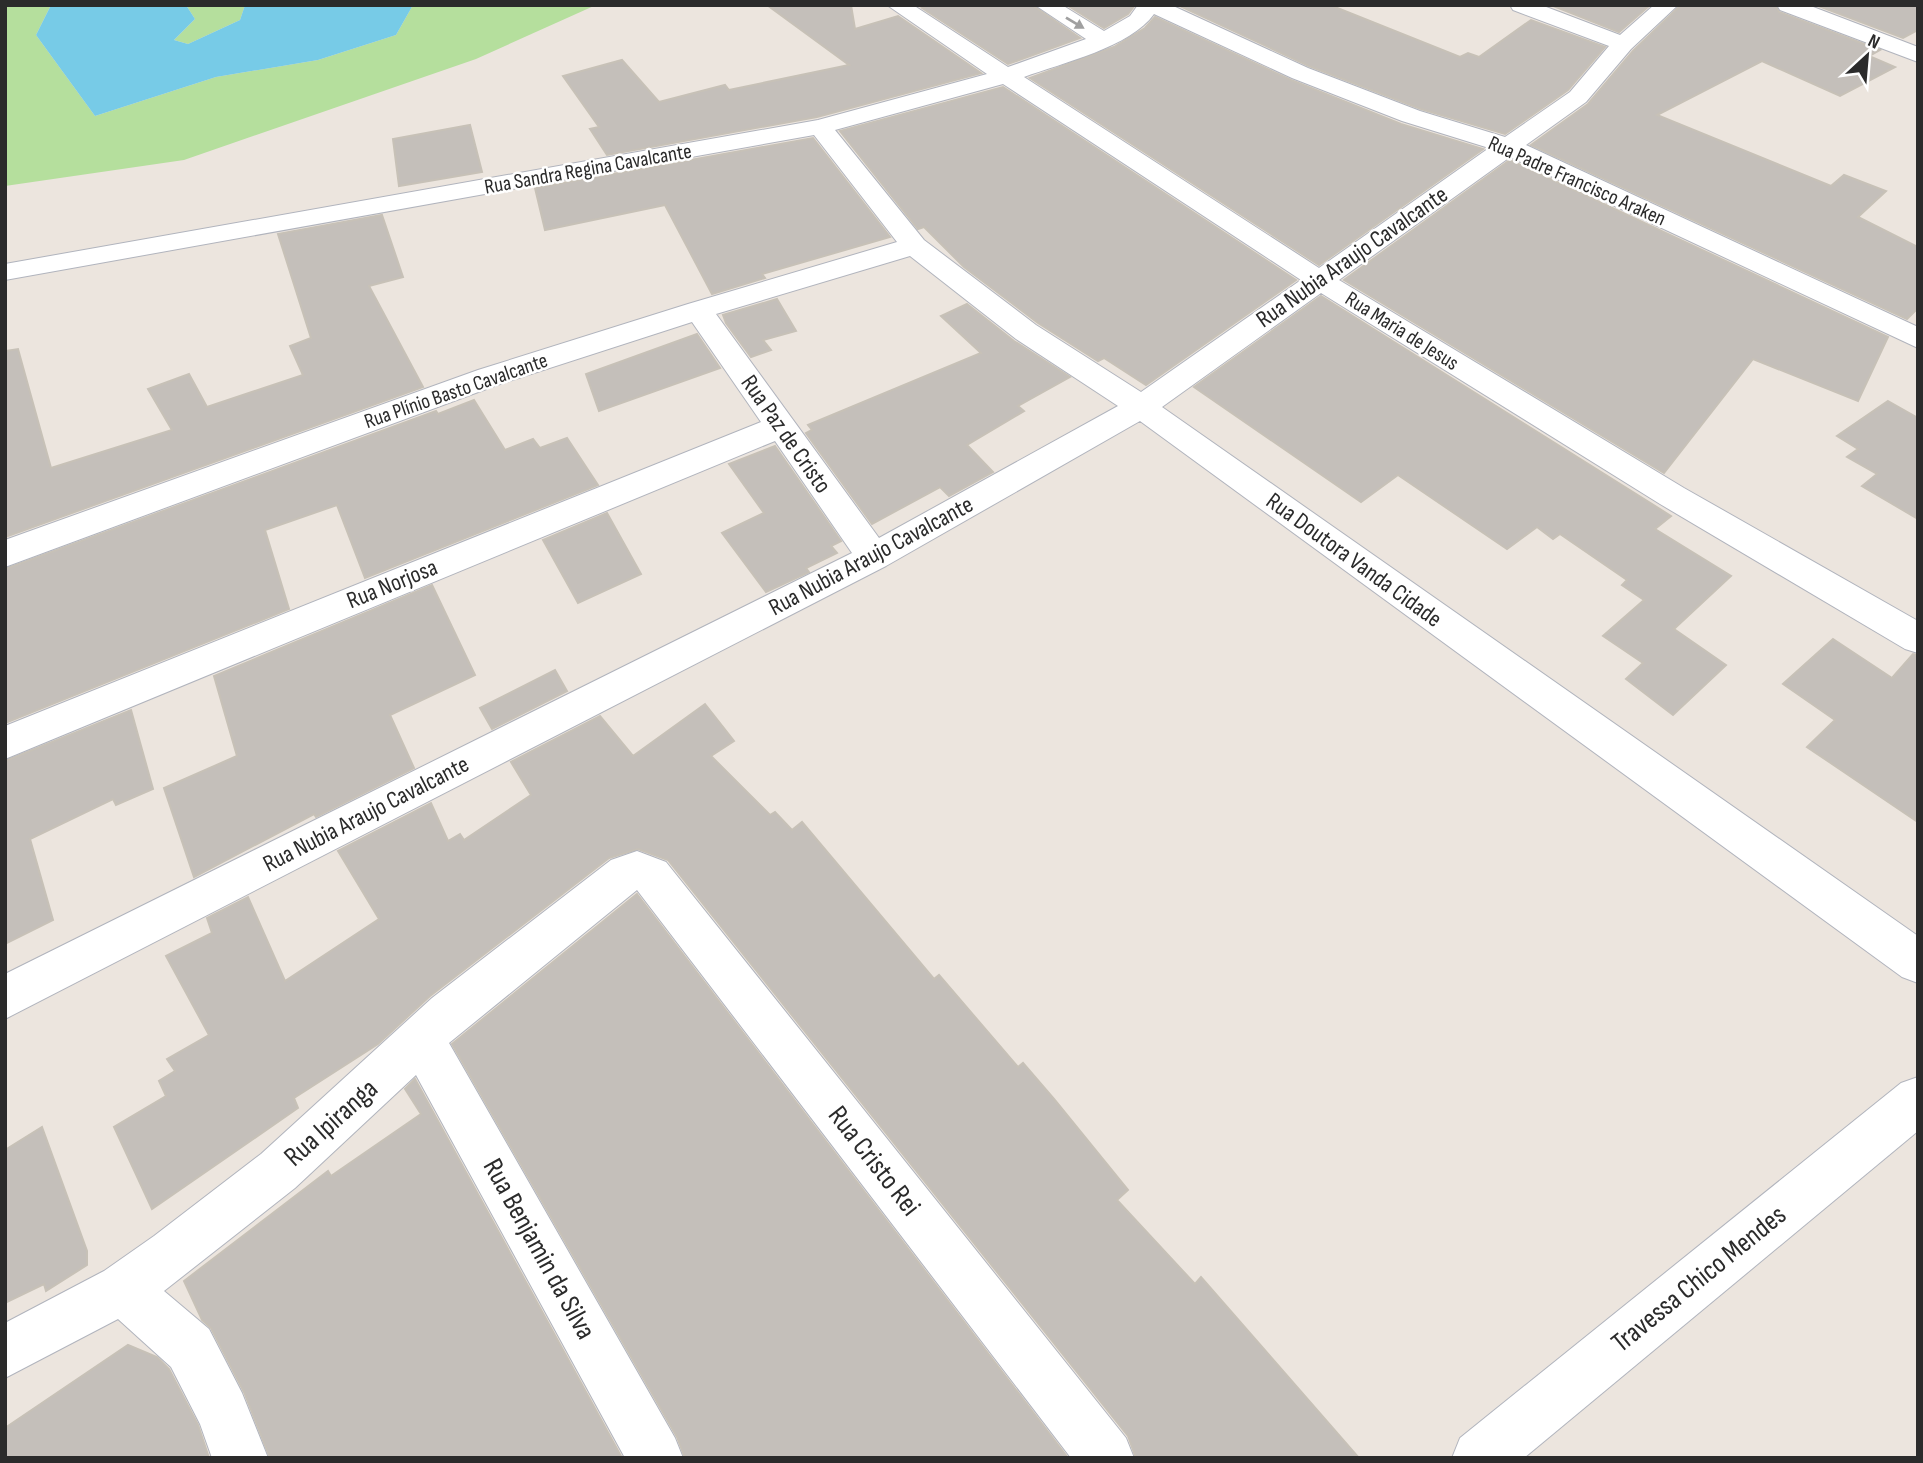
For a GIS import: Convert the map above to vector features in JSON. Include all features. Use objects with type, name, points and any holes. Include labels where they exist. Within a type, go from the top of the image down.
[{"type":"street","name":"Rua Maria de Jesus","points":[[898,5],[1319,280],[1672,496],[1911,624]]},
{"type":"street","points":[[1046,5],[1104,40]]},
{"type":"street","name":"Rua Sandra Regina Cavalcante","points":[[5,272],[820,127],[1005,76],[1104,40],[1126,30],[1138,21],[1151,5]]},
{"type":"street","name":"Rua Padre Francisco Araken","points":[[1151,5],[1300,73],[1412,116],[1510,147],[1918,339]]},
{"type":"street","points":[[1521,5],[1623,44]]},
{"type":"street","name":"Rua Nubia Araujo Cavalcante","points":[[5,996],[874,557],[1141,407],[1578,97],[1623,44],[1667,5]]},
{"type":"street","points":[[1788,5],[1918,55]]},
{"type":"street","name":"Rua Doutora Vanda Cidade","points":[[820,127],[914,246],[1026,332],[1141,407],[1918,962]]},
{"type":"street","name":"Rua Plínio Basto Cavalcante","points":[[5,554],[489,377],[698,310],[914,246]]},
{"type":"street","name":"Rua Paz de Cristo","points":[[698,310],[874,557]]},
{"type":"street","name":"Rua Norjosa","points":[[5,743],[779,427]]},
{"type":"street","name":"Rua Ipiranga","points":[[5,1352],[122,1289],[278,1171],[448,1014],[626,873],[638,870]]},
{"type":"street","name":"Rua Cristo Rei","points":[[638,870],[651,876],[1106,1458]]},
{"type":"street","name":"Rua Benjamin da Silva","points":[[422,1040],[655,1458]]},
{"type":"street","name":"Travessa Chico Mendes","points":[[1480,1458],[1918,1100]]},
{"type":"street","points":[[122,1289],[190,1348],[223,1412],[240,1458]]},
{"type":"green space","points":[[5,5],[51,5],[36,35],[95,116],[216,77],[318,60],[396,35],[413,5],[596,5],[476,59],[184,160],[5,186]]},
{"type":"green space","points":[[186,5],[245,5],[240,20],[188,44],[174,40],[195,19]]},
{"type":"water","points":[[51,5],[186,5],[195,19],[174,40],[188,44],[240,20],[245,5],[413,5],[396,35],[318,60],[216,77],[95,116],[36,35]]},
{"type":"building","points":[[767,5],[851,5],[855,29],[898,16],[981,73],[817,117],[607,155],[590,129],[599,127],[563,76],[622,60],[659,102],[725,85],[729,90],[849,65]]},
{"type":"building","points":[[929,5],[1032,5],[1080,38],[1008,64],[922,8]]},
{"type":"building","points":[[1067,5],[1135,5],[1128,14],[1104,28]]},
{"type":"building","points":[[1178,5],[1330,5],[1460,57],[1468,53],[1479,57],[1531,20],[1605,47],[1568,90],[1505,134],[1421,109],[1309,66]]},
{"type":"building","points":[[1551,5],[1650,5],[1619,32]]},
{"type":"building","points":[[1681,5],[1775,5],[1779,12],[1880,50],[1869,56],[1895,67],[1840,96],[1762,61],[1657,115],[1831,186],[1844,175],[1886,191],[1858,217],[1918,247],[1918,308],[1907,319],[1531,145],[1588,104],[1633,51]]},
{"type":"building","points":[[1816,5],[1918,5],[1918,30],[1903,38]]},
{"type":"building","points":[[1155,17],[1291,80],[1401,124],[1483,149],[1319,265],[1030,78],[1114,47],[1145,28]]},
{"type":"building","points":[[1003,87],[1296,280],[1146,385],[1104,358],[1098,361],[1038,323],[964,267],[924,227],[918,229],[840,131]]},
{"type":"building","points":[[470,125],[482,172],[399,186],[393,139]]},
{"type":"building","points":[[813,138],[890,237],[762,274],[765,278],[712,294],[665,205],[545,230],[535,188]]},
{"type":"building","points":[[1510,160],[1888,337],[1858,401],[1753,359],[1664,473],[1344,280]]},
{"type":"building","points":[[382,215],[403,277],[369,286],[423,387],[5,537],[5,351],[18,349],[51,468],[172,430],[148,389],[189,374],[207,407],[303,375],[290,346],[311,338],[278,234]]},
{"type":"building","points":[[1321,296],[1671,516],[1655,529],[1731,576],[1674,629],[1726,665],[1673,715],[1626,679],[1643,663],[1603,636],[1644,600],[1622,585],[1627,580],[1560,534],[1553,539],[1537,527],[1507,549],[1398,475],[1361,502],[1194,387]]},
{"type":"building","points":[[777,299],[796,331],[763,340],[771,350],[751,357],[723,315]]},
{"type":"building","points":[[967,304],[1014,341],[1070,377],[1018,406],[1024,411],[967,445],[993,472],[949,496],[940,487],[872,524],[806,433],[812,430],[808,425],[981,353],[941,316]]},
{"type":"building","points":[[697,334],[720,368],[599,411],[586,374]]},
{"type":"building","points":[[474,400],[505,450],[533,439],[540,448],[567,438],[598,485],[365,578],[337,505],[265,530],[289,609],[5,723],[5,569],[436,411],[438,414]]},
{"type":"building","points":[[1888,401],[1918,418],[1918,519],[1862,486],[1877,474],[1847,457],[1858,449],[1837,436]]},
{"type":"building","points":[[775,446],[841,541],[831,546],[837,553],[806,568],[809,572],[766,592],[722,533],[764,513],[729,464]]},
{"type":"building","points":[[607,513],[641,574],[578,603],[543,540]]},
{"type":"building","points":[[432,585],[475,675],[390,715],[414,768],[316,817],[314,814],[194,877],[164,788],[237,756],[214,676]]},
{"type":"building","points":[[1833,639],[1892,678],[1913,654],[1918,655],[1918,822],[1807,747],[1835,720],[1783,684]]},
{"type":"building","points":[[555,670],[567,691],[492,729],[480,708]]},
{"type":"building","points":[[705,704],[734,741],[711,756],[770,815],[775,812],[792,830],[802,822],[934,979],[939,975],[1018,1067],[1023,1063],[1054,1099],[1128,1190],[1117,1200],[1195,1284],[1201,1277],[1359,1458],[1136,1458],[1128,1436],[668,860],[638,849],[609,858],[430,996],[378,1044],[294,1098],[298,1108],[152,1209],[114,1127],[166,1096],[159,1081],[175,1071],[167,1059],[209,1035],[166,956],[212,933],[207,918],[248,897],[285,981],[379,919],[338,851],[431,803],[448,841],[460,834],[464,840],[531,795],[511,762],[600,716],[633,756]]},
{"type":"building","points":[[131,710],[153,789],[116,805],[113,799],[30,839],[53,920],[5,944],[5,761]]},
{"type":"building","points":[[637,894],[1068,1458],[685,1458],[677,1437],[452,1044]]},
{"type":"building","points":[[415,1079],[622,1458],[270,1458],[244,1392],[211,1328],[202,1320],[184,1281],[328,1171],[331,1176],[421,1114],[405,1089]]},
{"type":"building","points":[[42,1127],[87,1251],[87,1265],[46,1291],[44,1284],[5,1303],[5,1150]]},
{"type":"building","points":[[128,1345],[157,1357],[169,1369],[198,1425],[209,1458],[5,1458],[5,1428]]}]
